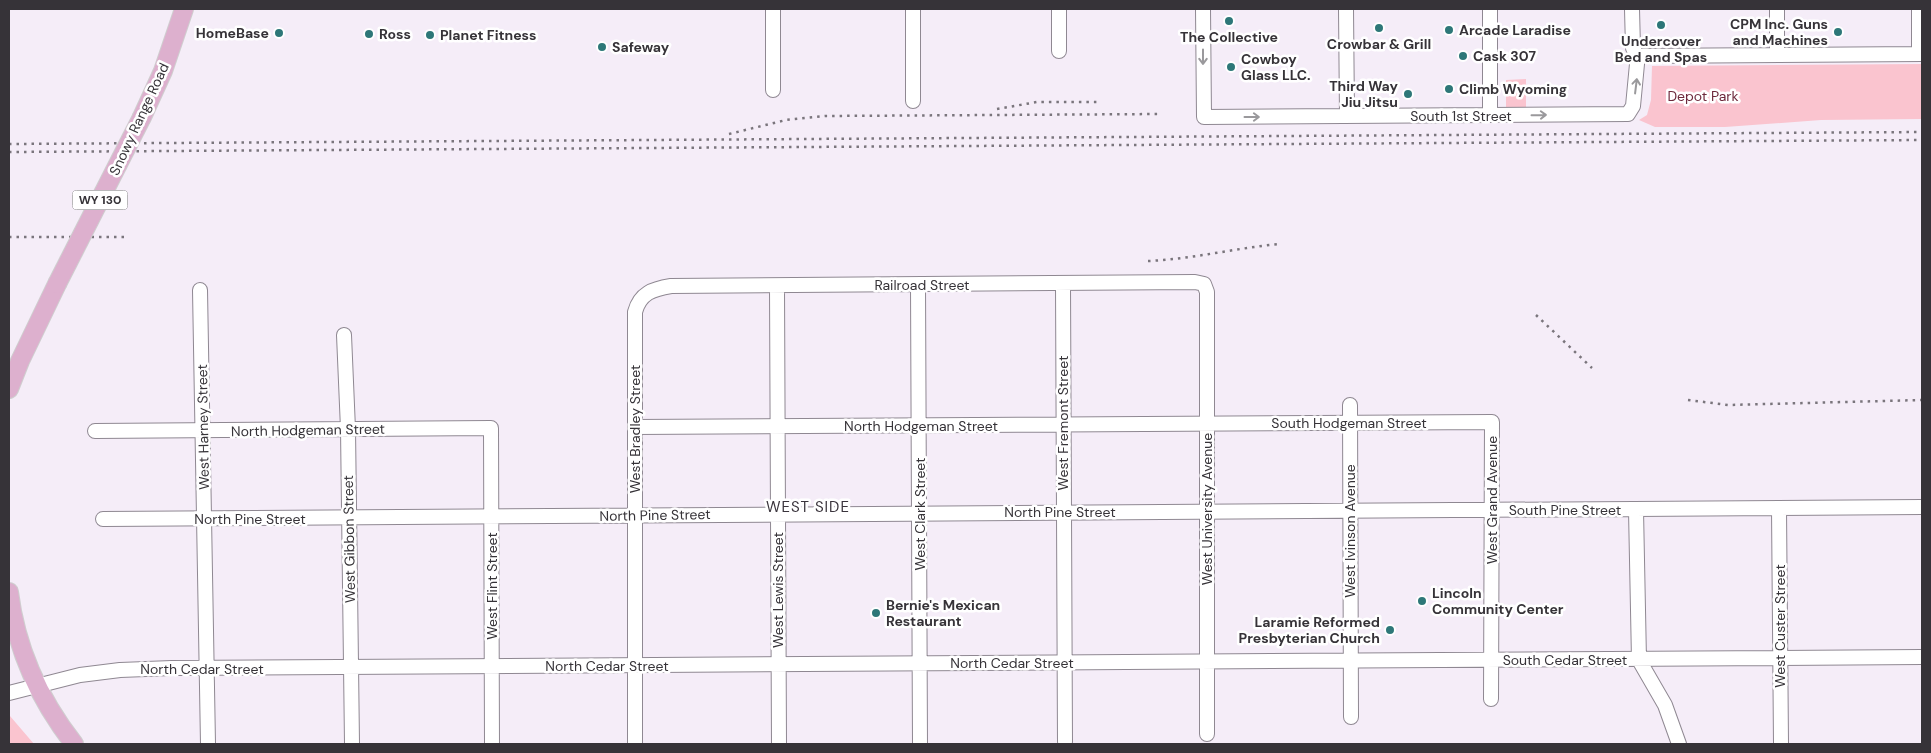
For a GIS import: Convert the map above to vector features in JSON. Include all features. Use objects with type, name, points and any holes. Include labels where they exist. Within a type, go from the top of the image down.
[{"type":"main road","name":"Snowy Range Road","points":[[9,389],[20,361],[57,284],[142,117],[163,71],[184,9]]},
{"type":"main road","points":[[9,592],[23,655],[37,686],[57,721],[74,744]]},
{"type":"street","points":[[772,9],[773,90]]},
{"type":"street","points":[[913,9],[913,101]]},
{"type":"street","points":[[1059,9],[1059,51]]},
{"type":"street","name":"South 1st Street","points":[[1203,9],[1204,117],[1628,114],[1632,109],[1636,84],[1637,56]]},
{"type":"street","points":[[1346,9],[1347,116]]},
{"type":"street","points":[[1490,9],[1490,115]]},
{"type":"street","points":[[1632,9],[1633,48],[1637,56],[1921,54],[1919,9]]},
{"type":"street","points":[[1777,9],[1777,55]]},
{"type":"street","name":"Railroad Street","points":[[642,297],[650,291],[672,286],[1195,282],[1204,284]]},
{"type":"street","name":"West Fremont Street","points":[[1063,284],[1065,742]]},
{"type":"street","name":"West University Avenue","points":[[1204,284],[1206,292],[1207,734]]},
{"type":"street","name":"West Clark Street","points":[[918,285],[920,744]]},
{"type":"street","name":"West Lewis Street","points":[[777,286],[779,744]]},
{"type":"street","name":"West Harney Street","points":[[200,290],[208,744]]},
{"type":"street","name":"West Bradley Street","points":[[635,743],[634,312],[642,297]]},
{"type":"street","name":"West Gibbon Street","points":[[344,335],[348,429],[352,743]]},
{"type":"street","name":"West Ivinson Avenue","points":[[1350,405],[1351,718]]},
{"type":"street","name":"South Hodgeman Street","points":[[1206,424],[1492,422]]},
{"type":"street","name":"West Grand Avenue","points":[[1491,699],[1492,422]]},
{"type":"street","name":"North Hodgeman Street","points":[[635,427],[1206,424]]},
{"type":"street","name":"North Hodgeman Street","points":[[95,431],[491,428]]},
{"type":"street","name":"West Flint Street","points":[[491,428],[492,744]]},
{"type":"street","name":"South Pine Street","points":[[1207,512],[1922,507]]},
{"type":"street","name":"West Custer Street","points":[[1779,509],[1781,744]]},
{"type":"street","points":[[1636,510],[1638,660],[1666,705],[1679,744]]},
{"type":"street","name":"North Pine Street","points":[[103,519],[1207,512]]},
{"type":"street","name":"South Cedar Street","points":[[1207,662],[1638,660],[1780,656],[1922,657]]},
{"type":"street","name":"North Cedar Street","points":[[9,693],[103,671],[207,668],[1207,662]]},
{"type":"green space","name":"Depot Park","points":[[1922,64],[1922,119],[1821,120],[1725,127],[1655,127],[1639,120],[1647,115],[1651,100],[1652,66]]},
{"type":"green space","points":[[1526,79],[1526,108],[1506,108],[1506,80]]},
{"type":"green space","points":[[10,716],[34,744],[9,744]]},
{"type":"railway","points":[[997,109],[1037,102],[1101,102]]},
{"type":"railway","points":[[729,134],[786,120],[825,116],[1161,114]]},
{"type":"railway","points":[[9,144],[1922,132]]},
{"type":"railway","points":[[9,152],[1922,140]]},
{"type":"railway","points":[[9,237],[126,237]]},
{"type":"railway","points":[[1148,261],[1280,244]]},
{"type":"railway","points":[[1536,315],[1592,368]]},
{"type":"railway","points":[[1688,400],[1728,405],[1922,400]]},
{"type":"place","name":"The Collective","points":[[1229,21]]},
{"type":"place","name":"Undercover Bed and Spas","points":[[1661,25]]},
{"type":"place","name":"Crowbar & Grill","points":[[1379,28]]},
{"type":"place","name":"Arcade Laradise","points":[[1449,30]]},
{"type":"place","name":"CPM Inc. Guns and Machines","points":[[1838,32]]},
{"type":"place","name":"HomeBase","points":[[279,33]]},
{"type":"place","name":"Ross","points":[[369,34]]},
{"type":"place","name":"Planet Fitness","points":[[430,35]]},
{"type":"place","name":"Safeway","points":[[602,47]]},
{"type":"place","name":"Cask 307","points":[[1463,56]]},
{"type":"place","name":"Cowboy Glass LLC.","points":[[1231,67]]},
{"type":"place","name":"Climb Wyoming","points":[[1449,89]]},
{"type":"place","name":"Third Way Jiu Jitsu","points":[[1408,94]]},
{"type":"place","name":"Lincoln Community Center","points":[[1422,601]]},
{"type":"place","name":"Bernie's Mexican Restaurant","points":[[876,613]]},
{"type":"place","name":"Laramie Reformed Presbyterian Church","points":[[1390,630]]},
{"type":"district","name":"WEST SIDE","points":[[808,507]]}]
